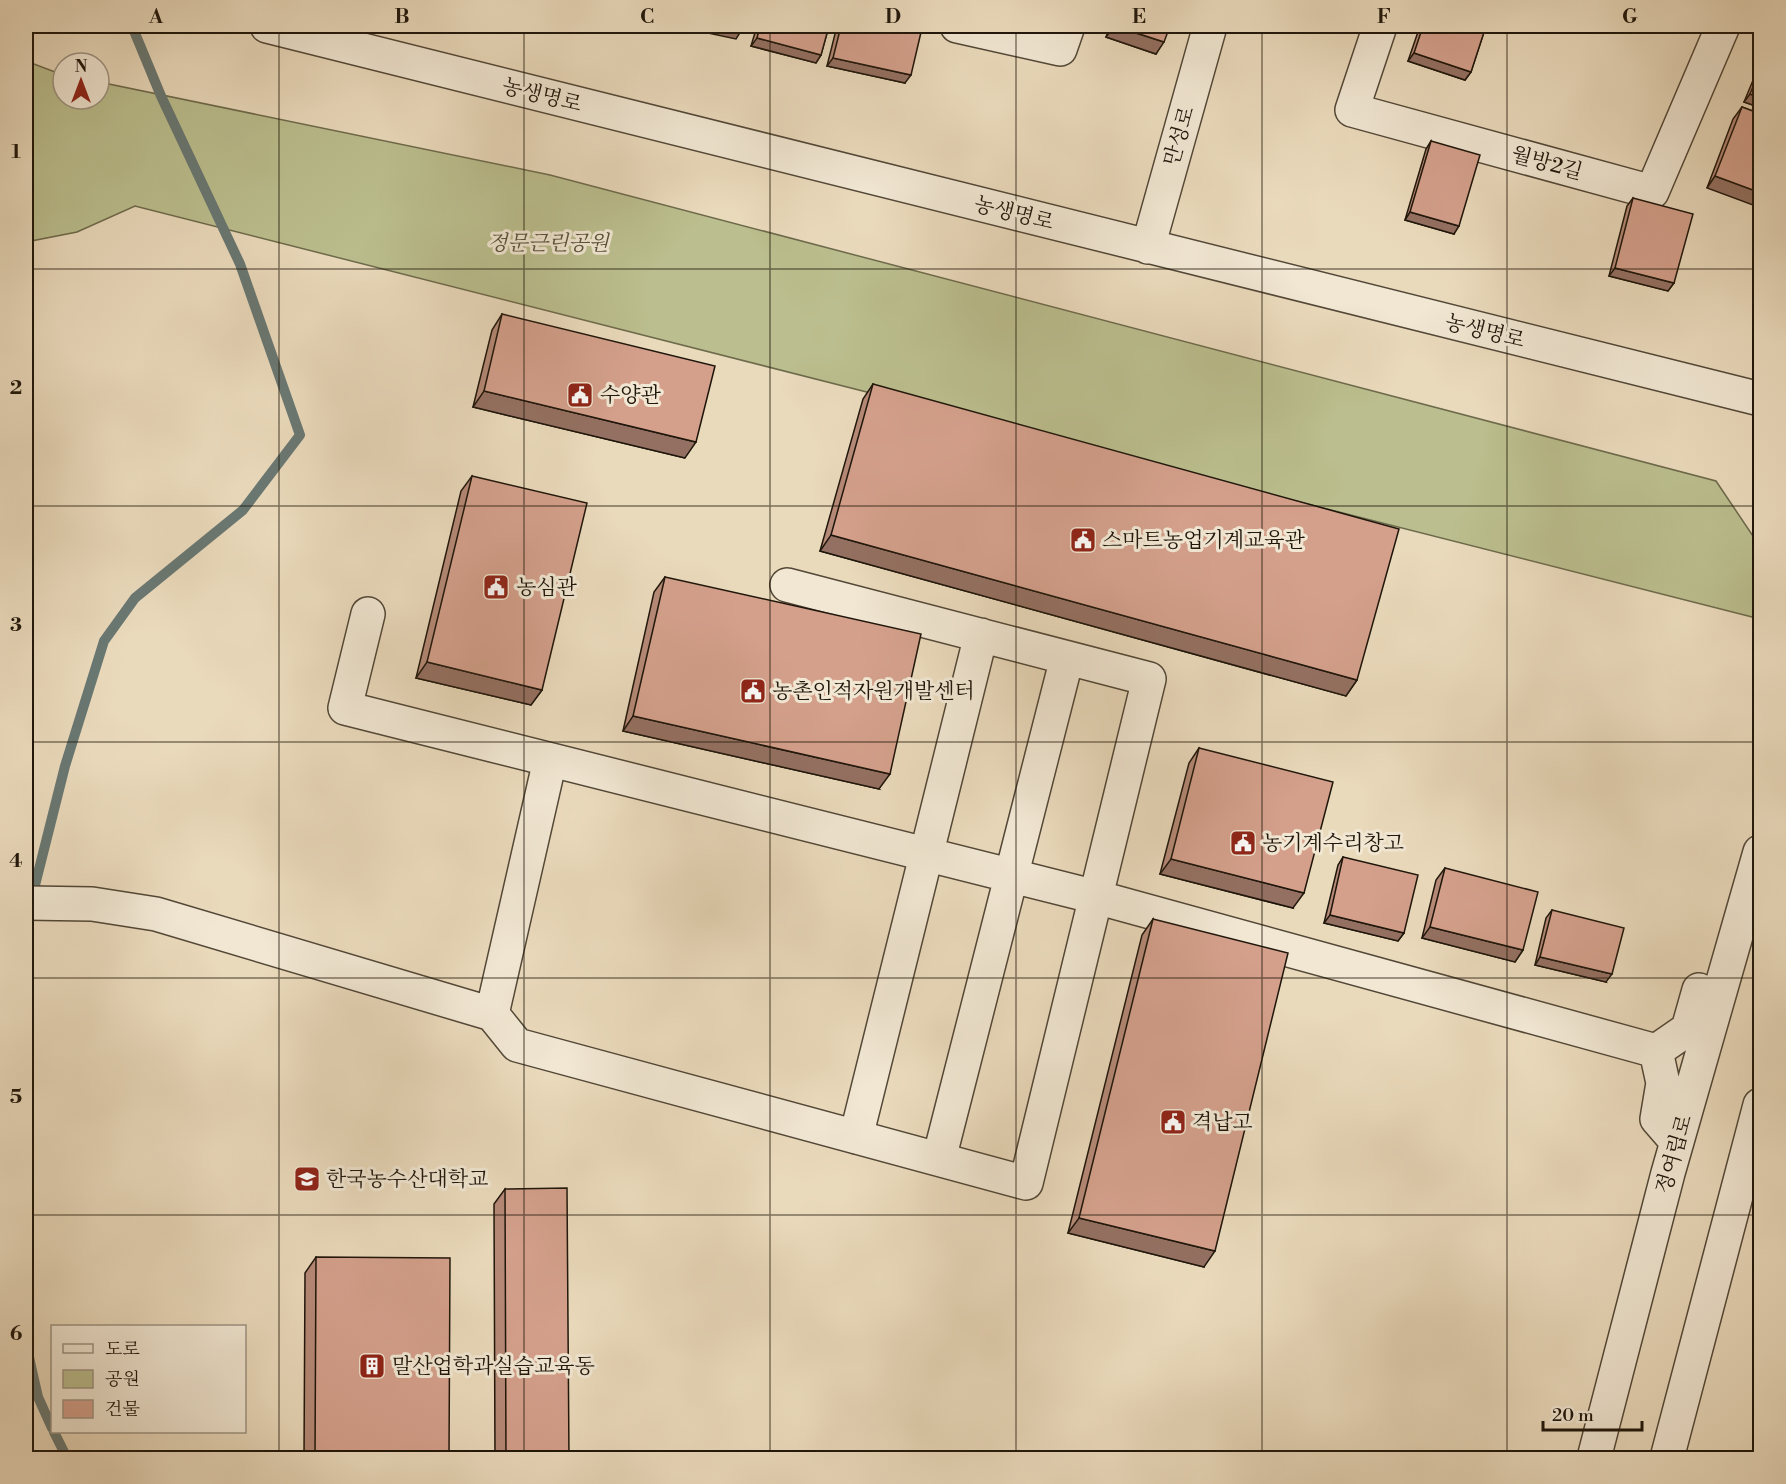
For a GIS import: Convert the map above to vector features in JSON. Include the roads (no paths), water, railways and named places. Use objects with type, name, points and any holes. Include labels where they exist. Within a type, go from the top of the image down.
[{"type":"street","name":"농생명로","points":[[267,26],[1761,399]]},
{"type":"street","points":[[957,26],[1060,49],[1068,26]]},
{"type":"street","name":"만성로","points":[[1148,247],[1210,26]]},
{"type":"street","name":"월방2길","points":[[1380,26],[1352,110],[1652,192],[1723,26]]},
{"type":"street","points":[[26,903],[92,904],[156,914],[492,1014],[517,1045],[1026,1183],[1149,679],[787,585]]},
{"type":"street","points":[[368,614],[345,708],[1096,897],[1656,1051],[1688,1029],[1700,987],[1722,986]]},
{"type":"street","points":[[856,1137],[981,635]]},
{"type":"street","points":[[939,1159],[1067,658]]},
{"type":"street","points":[[492,1014],[550,760]]},
{"type":"street","name":"정여립로","points":[[1594,1458],[1677,1142],[1761,852]]},
{"type":"street","points":[[1656,1051],[1663,1083],[1657,1119],[1677,1142]]},
{"type":"street","points":[[1667,1458],[1761,1105]]},
{"type":"waterway","points":[[26,921],[65,766],[104,641],[135,598],[243,510],[300,435],[240,264],[161,96],[132,26]]},
{"type":"waterway","points":[[26,1344],[38,1397],[51,1426]]},
{"type":"waterway","points":[[54,1433],[67,1458]]},
{"type":"place","name":"수양관","points":[[580,395]]},
{"type":"place","name":"스마트농업기계교육관","points":[[1083,540]]},
{"type":"place","name":"농심관","points":[[496,587]]},
{"type":"place","name":"농촌인적자원개발센터","points":[[753,691]]},
{"type":"place","name":"농기계수리창고","points":[[1243,843]]},
{"type":"place","name":"격납고","points":[[1173,1122]]},
{"type":"place","name":"한국농수산대학교","points":[[307,1179]]},
{"type":"place","name":"말산업학과실습교육동","points":[[372,1366]]},
{"type":"park label","name":"정문근린공원","points":[[548,243]]}]
